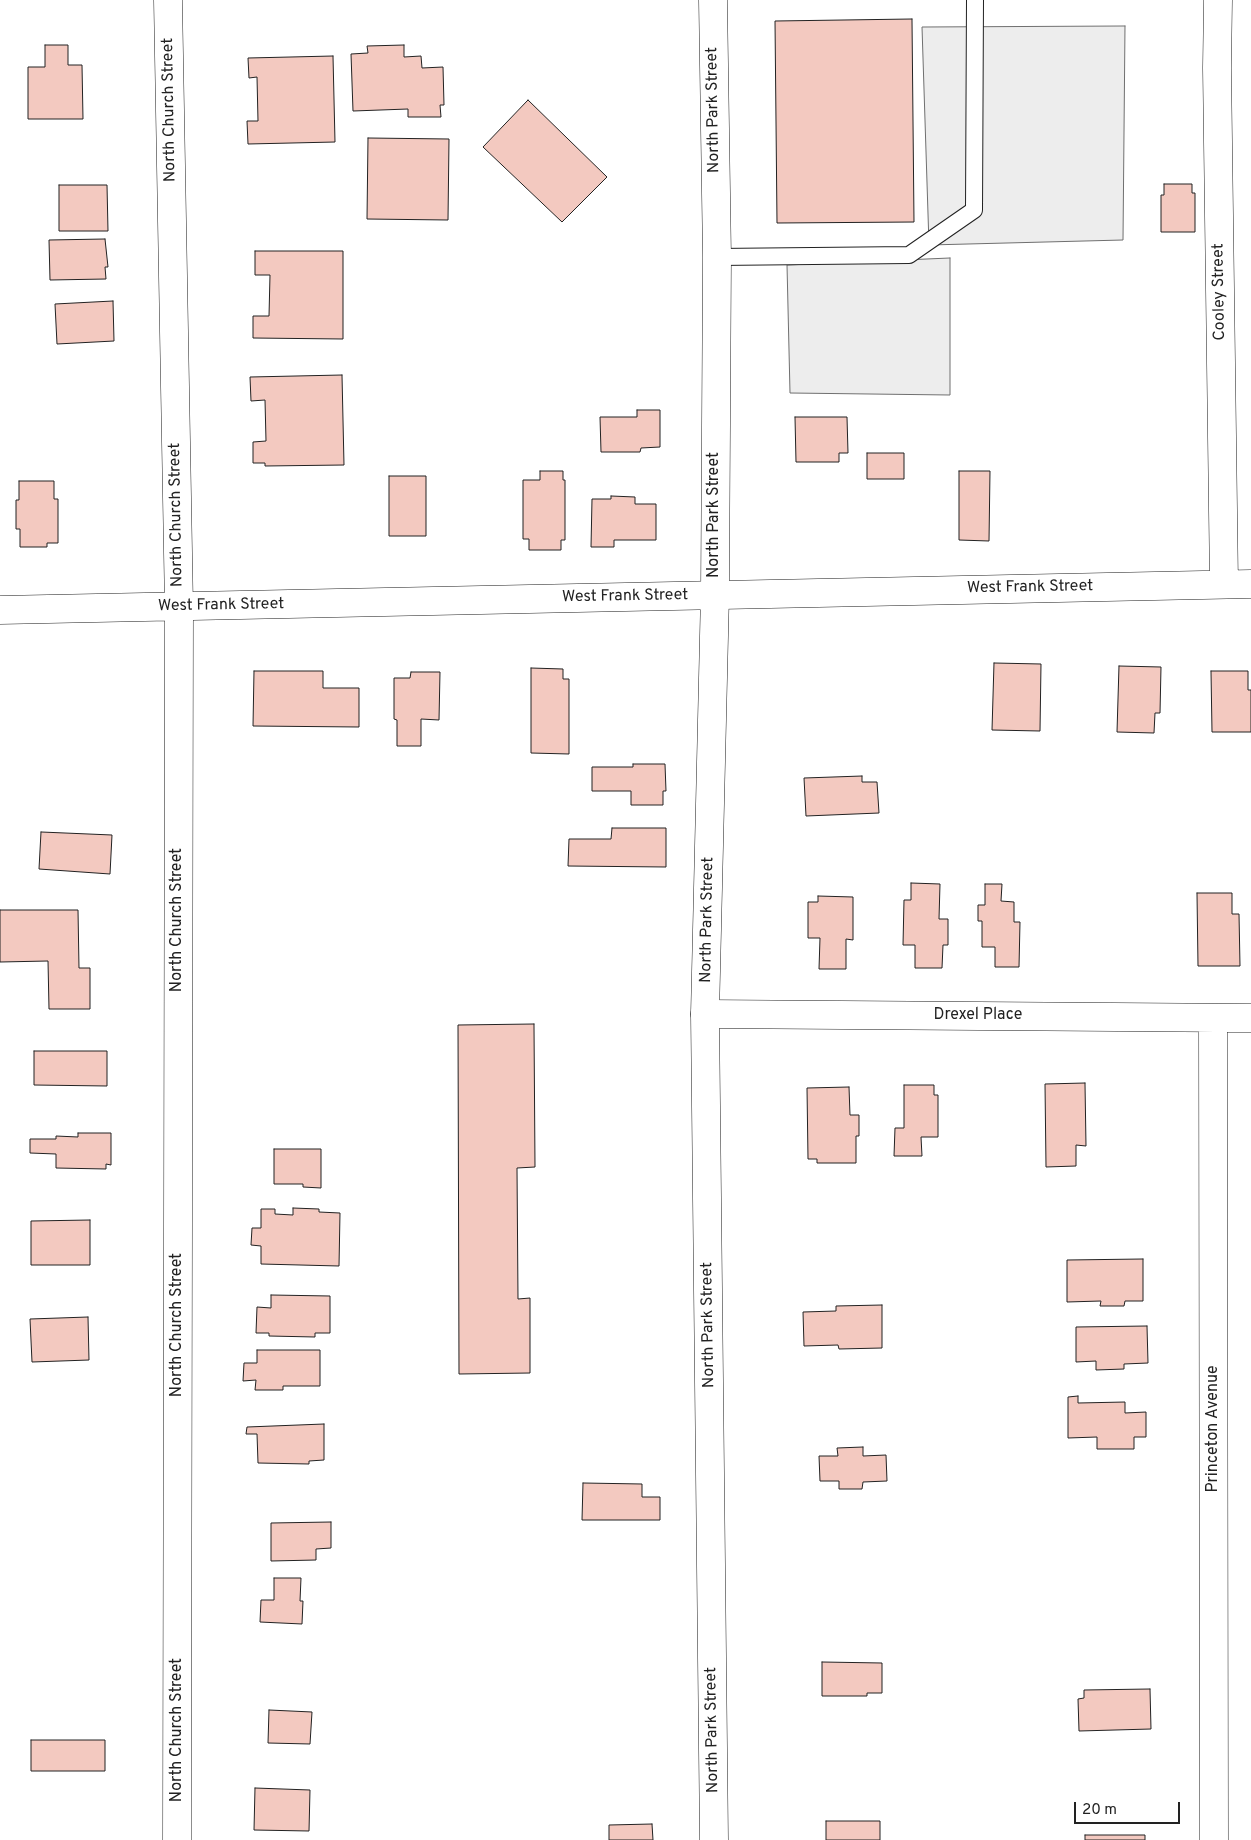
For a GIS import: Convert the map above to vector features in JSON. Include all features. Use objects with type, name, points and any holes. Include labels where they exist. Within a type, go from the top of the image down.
[{"type":"street","name":"North Church Street","points":[[168,0],[179,607],[177,1840]]},
{"type":"street","name":"North Park Street","points":[[712,0],[717,257],[715,594],[705,1014],[714,1840]]},
{"type":"street","name":"Cooley Street","points":[[1218,0],[1216,68],[1224,584]]},
{"type":"street","name":"West Frank Street","points":[[0,610],[1251,584]]},
{"type":"street","name":"Drexel Place","points":[[705,1014],[1251,1018]]},
{"type":"street","name":"Princeton Avenue","points":[[1214,1018],[1214,1840]]},
{"type":"lane","points":[[717,257],[909,255],[974,210],[975,0]]},
{"type":"shaded area","points":[[1125,26],[1123,240],[929,245],[922,27]]},
{"type":"shaded area","points":[[950,258],[950,395],[790,393],[787,265]]},
{"type":"building","points":[[912,19],[914,222],[777,223],[775,21]]},
{"type":"building","points":[[45,45],[68,45],[68,65],[82,65],[83,119],[28,119],[28,67],[45,67]]},
{"type":"building","points":[[404,45],[404,57],[421,56],[422,68],[443,67],[444,105],[440,105],[441,117],[408,117],[408,109],[353,111],[351,54],[368,53],[367,46]]},
{"type":"building","points":[[333,56],[335,142],[248,144],[247,121],[258,121],[257,77],[249,78],[248,58]]},
{"type":"building","points":[[528,100],[607,177],[562,222],[483,147]]},
{"type":"building","points":[[368,138],[449,139],[448,220],[367,219]]},
{"type":"building","points":[[1164,184],[1192,184],[1192,193],[1195,193],[1195,232],[1161,232],[1161,195],[1164,195]]},
{"type":"building","points":[[59,185],[107,185],[108,231],[59,231]]},
{"type":"building","points":[[105,239],[108,267],[105,267],[106,279],[50,280],[49,240]]},
{"type":"building","points":[[255,251],[343,251],[343,339],[253,338],[253,316],[269,316],[270,275],[255,275]]},
{"type":"building","points":[[113,301],[114,341],[57,344],[55,304]]},
{"type":"building","points":[[342,375],[344,465],[265,466],[265,463],[253,463],[253,442],[266,441],[265,400],[251,401],[250,377]]},
{"type":"building","points":[[637,410],[660,410],[660,447],[641,448],[640,452],[601,452],[600,417],[637,417]]},
{"type":"building","points":[[795,417],[847,417],[848,453],[839,453],[839,462],[796,462]]},
{"type":"building","points":[[867,453],[904,453],[904,479],[867,479]]},
{"type":"building","points":[[540,471],[563,471],[563,480],[565,480],[565,540],[561,540],[561,550],[529,550],[529,539],[523,539],[523,480],[540,480]]},
{"type":"building","points":[[959,471],[990,471],[989,541],[959,540]]},
{"type":"building","points":[[389,476],[426,476],[426,536],[389,536]]},
{"type":"building","points":[[19,481],[54,481],[54,499],[58,499],[58,543],[47,543],[47,547],[20,547],[20,529],[16,529],[16,500],[19,500]]},
{"type":"building","points":[[611,496],[635,497],[635,504],[656,504],[656,540],[614,540],[614,547],[591,547],[592,499],[611,499]]},
{"type":"building","points":[[994,663],[1041,664],[1040,731],[992,730]]},
{"type":"building","points":[[1119,666],[1161,667],[1160,713],[1155,713],[1154,733],[1117,732]]},
{"type":"building","points":[[531,668],[563,669],[563,679],[569,679],[569,754],[531,753]]},
{"type":"building","points":[[254,671],[323,671],[323,688],[359,688],[359,727],[253,726]]},
{"type":"building","points":[[1211,671],[1248,671],[1248,690],[1251,690],[1251,732],[1212,732]]},
{"type":"building","points":[[411,672],[440,672],[439,720],[421,719],[421,746],[397,746],[397,720],[394,719],[394,678],[410,678]]},
{"type":"building","points":[[633,764],[665,764],[666,791],[663,791],[663,805],[631,805],[631,791],[592,791],[592,767],[633,767]]},
{"type":"building","points":[[862,776],[862,782],[877,782],[879,813],[806,816],[804,778]]},
{"type":"building","points":[[612,828],[666,828],[666,867],[568,866],[569,839],[611,839]]},
{"type":"building","points":[[41,832],[112,835],[110,874],[39,869]]},
{"type":"building","points":[[911,883],[940,884],[939,919],[948,919],[948,945],[943,945],[942,968],[915,968],[915,945],[903,945],[904,900],[911,900]]},
{"type":"building","points":[[985,884],[1002,884],[1001,901],[1014,902],[1014,922],[1020,922],[1019,967],[995,967],[995,947],[982,947],[982,921],[978,921],[978,905],[985,905]]},
{"type":"building","points":[[1197,893],[1232,893],[1232,914],[1239,914],[1240,966],[1198,966]]},
{"type":"building","points":[[818,896],[853,897],[853,940],[846,939],[846,969],[819,969],[820,938],[808,938],[808,902],[818,902]]},
{"type":"building","points":[[0,910],[78,910],[79,968],[90,968],[90,1009],[49,1009],[48,961],[0,962]]},
{"type":"building","points":[[534,1024],[535,1167],[517,1168],[518,1299],[530,1298],[530,1373],[459,1374],[458,1025]]},
{"type":"building","points":[[34,1051],[107,1051],[107,1086],[34,1085]]},
{"type":"building","points":[[1085,1083],[1086,1146],[1076,1145],[1076,1166],[1046,1167],[1045,1084]]},
{"type":"building","points":[[904,1085],[934,1085],[934,1095],[938,1095],[938,1137],[921,1137],[922,1156],[894,1156],[895,1128],[904,1128]]},
{"type":"building","points":[[849,1087],[850,1115],[859,1115],[859,1136],[856,1136],[856,1163],[817,1163],[817,1159],[808,1159],[807,1088]]},
{"type":"building","points":[[78,1133],[111,1133],[111,1165],[106,1164],[106,1169],[56,1168],[56,1154],[30,1153],[30,1139],[56,1139],[56,1136],[78,1137]]},
{"type":"building","points":[[274,1149],[321,1149],[321,1188],[303,1187],[303,1184],[274,1184]]},
{"type":"building","points":[[293,1208],[319,1209],[319,1212],[340,1213],[339,1266],[261,1264],[261,1246],[251,1245],[252,1228],[261,1228],[261,1209],[275,1209],[275,1214],[293,1215]]},
{"type":"building","points":[[90,1220],[90,1265],[31,1265],[31,1221]]},
{"type":"building","points":[[1143,1259],[1143,1301],[1125,1301],[1124,1306],[1100,1306],[1101,1301],[1067,1302],[1067,1260]]},
{"type":"building","points":[[271,1295],[330,1296],[330,1333],[315,1333],[315,1337],[269,1336],[269,1333],[256,1333],[257,1307],[271,1308]]},
{"type":"building","points":[[882,1305],[882,1348],[839,1349],[838,1345],[804,1346],[803,1312],[836,1311],[836,1306]]},
{"type":"building","points":[[88,1317],[89,1360],[32,1362],[30,1319]]},
{"type":"building","points":[[1147,1326],[1148,1363],[1124,1364],[1124,1369],[1096,1370],[1096,1361],[1076,1362],[1076,1327]]},
{"type":"building","points":[[257,1350],[320,1350],[320,1386],[283,1386],[283,1390],[255,1390],[256,1380],[243,1381],[244,1363],[257,1363]]},
{"type":"building","points":[[1078,1396],[1078,1403],[1125,1402],[1125,1413],[1146,1412],[1146,1437],[1134,1437],[1134,1449],[1097,1449],[1097,1437],[1068,1438],[1068,1397]]},
{"type":"building","points":[[324,1424],[324,1460],[309,1461],[309,1464],[258,1463],[257,1434],[246,1434],[247,1427]]},
{"type":"building","points":[[863,1447],[863,1456],[886,1455],[887,1481],[863,1482],[862,1489],[839,1489],[839,1481],[820,1481],[819,1456],[838,1456],[837,1448]]},
{"type":"building","points":[[583,1483],[642,1484],[642,1497],[660,1497],[660,1520],[582,1520]]},
{"type":"building","points":[[331,1522],[331,1548],[316,1549],[316,1560],[271,1561],[271,1523]]},
{"type":"building","points":[[274,1578],[301,1578],[302,1624],[260,1622],[261,1600],[274,1600]]},
{"type":"building","points":[[822,1662],[882,1663],[882,1693],[867,1693],[867,1696],[822,1696]]},
{"type":"building","points":[[1150,1689],[1151,1729],[1079,1731],[1078,1699],[1084,1698],[1084,1690]]},
{"type":"building","points":[[269,1710],[312,1712],[310,1744],[268,1743]]},
{"type":"building","points":[[31,1740],[105,1740],[105,1771],[31,1771]]},
{"type":"building","points":[[255,1788],[310,1790],[309,1831],[254,1830]]},
{"type":"building","points":[[826,1821],[880,1821],[880,1840],[826,1840]]},
{"type":"building","points":[[652,1824],[653,1840],[609,1840],[609,1825]]},
{"type":"building","points":[[1085,1835],[1145,1835],[1145,1840],[1085,1840]]}]
